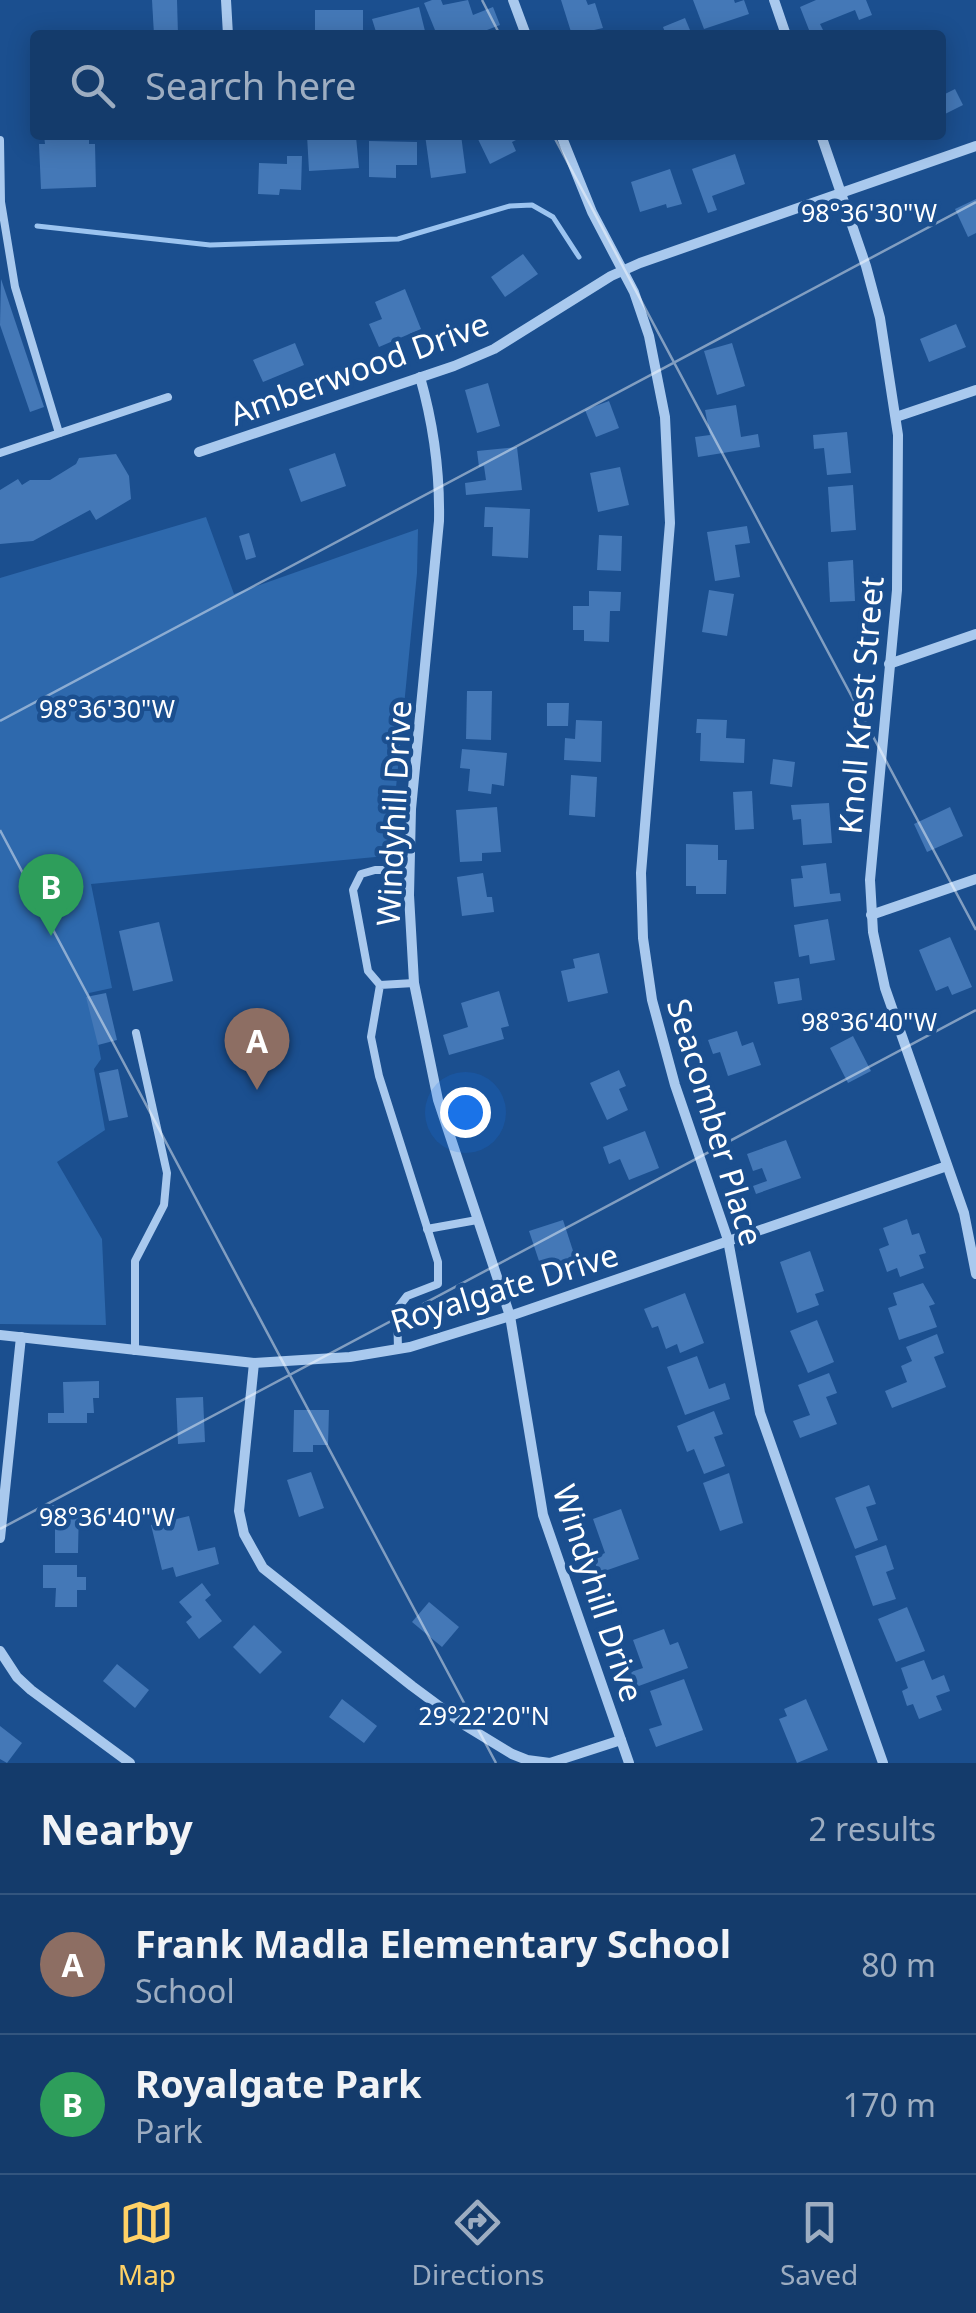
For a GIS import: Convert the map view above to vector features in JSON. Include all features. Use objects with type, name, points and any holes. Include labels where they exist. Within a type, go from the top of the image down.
[{"type":"street","points":[[226,0],[228,30]]},
{"type":"street","points":[[514,0],[524,30]]},
{"type":"street","points":[[774,0],[784,30]]},
{"type":"street","name":"Seacomber Place","points":[[563,140],[592,212],[624,270],[649,336],[665,418],[670,483],[641,873],[643,938],[663,1046],[728,1240],[760,1414],[883,1763]]},
{"type":"street","name":"Knoll Krest Street","points":[[823,140],[880,318],[896,417],[900,493],[897,590],[870,880],[872,915],[884,988],[964,1213],[976,1274]]},
{"type":"street","name":"Amberwood Drive","points":[[200,452],[494,348],[624,270],[976,146]]},
{"type":"street","name":"Windyhill Drive","points":[[420,377],[436,434],[440,520],[412,808],[409,870],[414,983],[438,1100],[510,1316],[543,1514],[629,1763]]},
{"type":"street","points":[[896,417],[976,390]]},
{"type":"street","points":[[889,664],[976,634]]},
{"type":"street","points":[[872,915],[976,879]]},
{"type":"street","name":"Royalgate Drive","points":[[0,1335],[254,1362],[335,1358],[398,1349],[440,1340],[947,1166]]},
{"type":"street","points":[[0,1538],[21,1337]]},
{"type":"street","points":[[254,1362],[239,1511],[244,1534],[263,1568],[412,1686],[512,1754],[550,1762],[621,1740]]},
{"type":"street","points":[[0,1651],[30,1690],[130,1763]]},
{"type":"lane","points":[[0,140],[1,202],[15,286],[59,433]]},
{"type":"lane","points":[[0,453],[168,397]]},
{"type":"lane","points":[[398,1349],[396,1309],[408,1296],[438,1284],[438,1262],[379,1076],[371,1038],[380,985],[368,970],[353,890],[361,874],[409,870]]},
{"type":"lane","points":[[380,985],[414,983]]},
{"type":"lane","points":[[134,1351],[135,1260],[168,1194],[168,1173],[136,1032]]},
{"type":"lane","points":[[427,1229],[477,1220]]},
{"type":"shaded area","points":[[206,517],[234,594],[418,529],[390,849],[386,856],[91,884],[112,988],[89,993],[101,1059],[94,1069],[105,1130],[57,1162],[102,1239],[106,1325],[0,1324],[0,578]]},
{"type":"building","points":[[152,0],[177,0],[178,30],[154,30]]},
{"type":"building","points":[[441,0],[443,5],[468,0],[473,15],[493,7],[500,25],[487,30],[435,30],[424,3]]},
{"type":"building","points":[[561,0],[595,3],[603,28],[570,30]]},
{"type":"building","points":[[693,0],[744,0],[749,14],[704,29]]},
{"type":"building","points":[[816,0],[866,0],[872,15],[859,20],[855,10],[820,24],[823,30],[809,30],[800,7]]},
{"type":"building","points":[[419,7],[425,30],[375,30],[372,19]]},
{"type":"building","points":[[315,10],[363,10],[363,30],[315,30]]},
{"type":"building","points":[[685,18],[690,30],[664,30],[663,27]]},
{"type":"building","points":[[955,89],[963,105],[946,114],[946,94]]},
{"type":"building","points":[[45,140],[89,140],[89,144],[95,144],[96,187],[41,189],[39,144],[45,144]]},
{"type":"building","points":[[307,140],[356,140],[359,168],[309,171]]},
{"type":"building","points":[[426,140],[462,140],[466,173],[431,178]]},
{"type":"building","points":[[478,140],[516,140],[512,142],[516,151],[490,164]]},
{"type":"building","points":[[369,141],[417,142],[417,165],[396,165],[396,178],[369,177]]},
{"type":"building","points":[[735,154],[745,184],[712,196],[717,210],[708,213],[692,169]]},
{"type":"building","points":[[287,156],[302,156],[301,190],[258,194],[259,163],[287,164]]},
{"type":"building","points":[[670,169],[682,204],[640,212],[631,182]]},
{"type":"building","points":[[976,199],[976,233],[968,237],[955,209]]},
{"type":"building","points":[[523,254],[538,274],[505,297],[491,277]]},
{"type":"building","points":[[1,279],[44,407],[30,412],[0,325]]},
{"type":"building","points":[[405,289],[421,329],[379,347],[369,324],[382,319],[375,302]]},
{"type":"building","points":[[956,324],[966,347],[929,362],[920,339]]},
{"type":"building","points":[[295,343],[304,365],[263,382],[253,360]]},
{"type":"building","points":[[732,343],[745,386],[717,395],[704,351]]},
{"type":"building","points":[[488,383],[500,426],[477,433],[465,390]]},
{"type":"building","points":[[609,401],[619,428],[596,437],[585,410]]},
{"type":"building","points":[[736,405],[741,437],[758,434],[760,447],[698,457],[695,437],[710,435],[705,410]]},
{"type":"building","points":[[847,432],[851,473],[827,475],[824,448],[814,449],[813,435]]},
{"type":"building","points":[[517,447],[522,490],[466,495],[465,483],[486,480],[477,451]]},
{"type":"building","points":[[335,453],[346,486],[301,502],[289,469]]},
{"type":"building","points":[[116,454],[129,476],[131,499],[96,520],[90,510],[33,541],[0,544],[0,490],[18,479],[22,485],[30,480],[50,480],[79,458]]},
{"type":"building","points":[[620,467],[629,505],[598,512],[590,473]]},
{"type":"building","points":[[853,485],[856,530],[831,532],[828,487]]},
{"type":"building","points":[[485,507],[530,509],[528,558],[492,556],[493,527],[484,527]]},
{"type":"building","points":[[747,526],[750,543],[735,545],[740,577],[715,581],[707,532]]},
{"type":"building","points":[[249,533],[256,557],[246,560],[239,536]]},
{"type":"building","points":[[599,535],[622,536],[621,571],[597,570]]},
{"type":"building","points":[[853,560],[855,601],[830,602],[828,562]]},
{"type":"building","points":[[709,590],[734,594],[727,636],[702,632]]},
{"type":"building","points":[[589,591],[621,592],[620,611],[610,611],[609,642],[584,641],[584,630],[573,630],[573,606],[589,606]]},
{"type":"building","points":[[467,691],[492,691],[491,740],[466,739]]},
{"type":"building","points":[[547,703],[569,703],[568,726],[547,726]]},
{"type":"building","points":[[697,719],[727,720],[726,738],[745,739],[744,763],[700,761]]},
{"type":"building","points":[[576,720],[602,721],[601,762],[564,760],[565,738],[575,739]]},
{"type":"building","points":[[462,749],[507,753],[504,786],[492,784],[491,794],[468,791],[470,769],[460,768]]},
{"type":"building","points":[[773,759],[795,762],[792,787],[770,784]]},
{"type":"building","points":[[571,775],[597,777],[595,817],[569,815]]},
{"type":"building","points":[[752,791],[754,829],[735,830],[733,792]]},
{"type":"building","points":[[829,803],[832,843],[803,845],[801,819],[793,820],[791,805]]},
{"type":"building","points":[[497,807],[501,852],[482,853],[482,861],[460,862],[456,810]]},
{"type":"building","points":[[950,807],[963,836],[927,852],[914,824]]},
{"type":"building","points":[[686,844],[718,845],[718,860],[727,860],[726,894],[696,894],[696,886],[686,886]]},
{"type":"building","points":[[826,863],[830,894],[840,893],[841,901],[794,907],[791,879],[803,878],[801,866]]},
{"type":"building","points":[[483,873],[494,912],[462,916],[457,877]]},
{"type":"building","points":[[828,919],[835,960],[810,964],[809,955],[799,957],[794,925]]},
{"type":"building","points":[[159,922],[173,981],[133,991],[119,931]]},
{"type":"building","points":[[950,937],[972,987],[952,995],[948,986],[936,991],[919,950]]},
{"type":"building","points":[[599,953],[608,993],[568,1002],[561,971],[575,968],[573,959]]},
{"type":"building","points":[[799,978],[802,1000],[778,1004],[774,982]]},
{"type":"building","points":[[499,991],[509,1026],[501,1028],[504,1039],[449,1055],[443,1035],[468,1027],[461,1003]]},
{"type":"building","points":[[106,993],[117,1040],[98,1045],[86,997]]},
{"type":"building","points":[[737,1031],[742,1046],[753,1042],[761,1065],[728,1076],[720,1052],[713,1054],[708,1040]]},
{"type":"building","points":[[853,1036],[871,1071],[848,1083],[830,1048]]},
{"type":"building","points":[[118,1069],[128,1117],[109,1121],[99,1073]]},
{"type":"building","points":[[619,1070],[626,1086],[619,1089],[628,1110],[607,1120],[590,1083]]},
{"type":"building","points":[[645,1131],[659,1168],[629,1180],[620,1159],[609,1164],[603,1147]]},
{"type":"building","points":[[786,1140],[801,1178],[756,1194],[753,1186],[767,1181],[762,1168],[753,1171],[747,1154]]},
{"type":"building","points":[[907,1219],[912,1235],[919,1233],[926,1253],[919,1255],[924,1268],[900,1277],[897,1268],[887,1272],[879,1249],[889,1245],[883,1228]]},
{"type":"building","points":[[563,1220],[576,1260],[542,1270],[529,1231]]},
{"type":"building","points":[[810,1251],[824,1291],[815,1294],[819,1305],[797,1313],[780,1262]]},
{"type":"building","points":[[923,1283],[935,1304],[929,1306],[937,1327],[899,1340],[888,1308],[897,1305],[893,1293]]},
{"type":"building","points":[[685,1293],[704,1343],[680,1353],[677,1344],[666,1349],[658,1326],[652,1328],[644,1309]]},
{"type":"building","points":[[817,1320],[834,1362],[808,1373],[790,1331]]},
{"type":"building","points":[[937,1334],[944,1353],[934,1357],[946,1387],[892,1408],[885,1391],[907,1382],[901,1366],[912,1361],[906,1347]]},
{"type":"building","points":[[697,1356],[709,1389],[725,1383],[730,1399],[685,1415],[667,1367]]},
{"type":"building","points":[[829,1373],[837,1393],[826,1397],[837,1424],[800,1438],[793,1421],[810,1415],[798,1385]]},
{"type":"building","points":[[99,1381],[99,1398],[93,1398],[94,1413],[87,1413],[87,1423],[48,1423],[48,1413],[64,1413],[63,1382]]},
{"type":"building","points":[[203,1397],[205,1442],[178,1444],[176,1398]]},
{"type":"building","points":[[294,1410],[329,1410],[328,1445],[313,1445],[313,1452],[293,1452]]},
{"type":"building","points":[[714,1411],[723,1434],[714,1437],[725,1466],[704,1474],[694,1449],[687,1452],[677,1426]]},
{"type":"building","points":[[311,1472],[324,1508],[299,1517],[287,1480]]},
{"type":"building","points":[[729,1473],[743,1523],[720,1531],[703,1483]]},
{"type":"building","points":[[869,1485],[876,1504],[866,1507],[878,1540],[855,1549],[835,1498]]},
{"type":"building","points":[[48,1505],[79,1505],[78,1553],[55,1553],[55,1518],[49,1519]]},
{"type":"building","points":[[621,1509],[639,1559],[599,1573],[593,1558],[605,1553],[593,1519]]},
{"type":"building","points":[[189,1516],[198,1551],[215,1547],[219,1564],[176,1577],[173,1567],[162,1570],[151,1525]]},
{"type":"building","points":[[886,1545],[894,1569],[886,1572],[896,1599],[873,1606],[855,1556]]},
{"type":"building","points":[[43,1565],[77,1565],[77,1577],[86,1577],[86,1590],[77,1590],[77,1607],[55,1607],[56,1588],[43,1588]]},
{"type":"building","points":[[202,1583],[211,1595],[205,1600],[222,1621],[199,1639],[186,1622],[192,1617],[179,1602]]},
{"type":"building","points":[[429,1602],[459,1627],[442,1647],[412,1622]]},
{"type":"building","points":[[907,1607],[925,1651],[896,1662],[878,1619]]},
{"type":"building","points":[[254,1625],[282,1652],[260,1674],[233,1647]]},
{"type":"building","points":[[664,1629],[670,1645],[678,1642],[688,1668],[636,1687],[631,1672],[643,1668],[633,1640]]},
{"type":"building","points":[[924,1660],[932,1680],[944,1675],[950,1691],[936,1696],[942,1710],[919,1719],[913,1704],[907,1706],[902,1691],[908,1688],[901,1668]]},
{"type":"building","points":[[117,1664],[149,1690],[135,1708],[103,1681]]},
{"type":"building","points":[[684,1679],[703,1730],[656,1747],[649,1729],[662,1725],[650,1691]]},
{"type":"building","points":[[342,1699],[377,1726],[364,1743],[329,1717]]},
{"type":"building","points":[[806,1699],[828,1750],[797,1763],[779,1719],[787,1716],[784,1709]]},
{"type":"building","points":[[0,1726],[22,1743],[7,1763],[0,1759]]},
{"type":"waterway","points":[[37,226],[210,245],[398,239],[510,206],[532,205],[553,217],[579,257]]},
{"type":"place","name":"Royalgate Park","points":[[51,936]]},
{"type":"place","name":"Frank Madla Elementary School","points":[[257,1090]]}]
